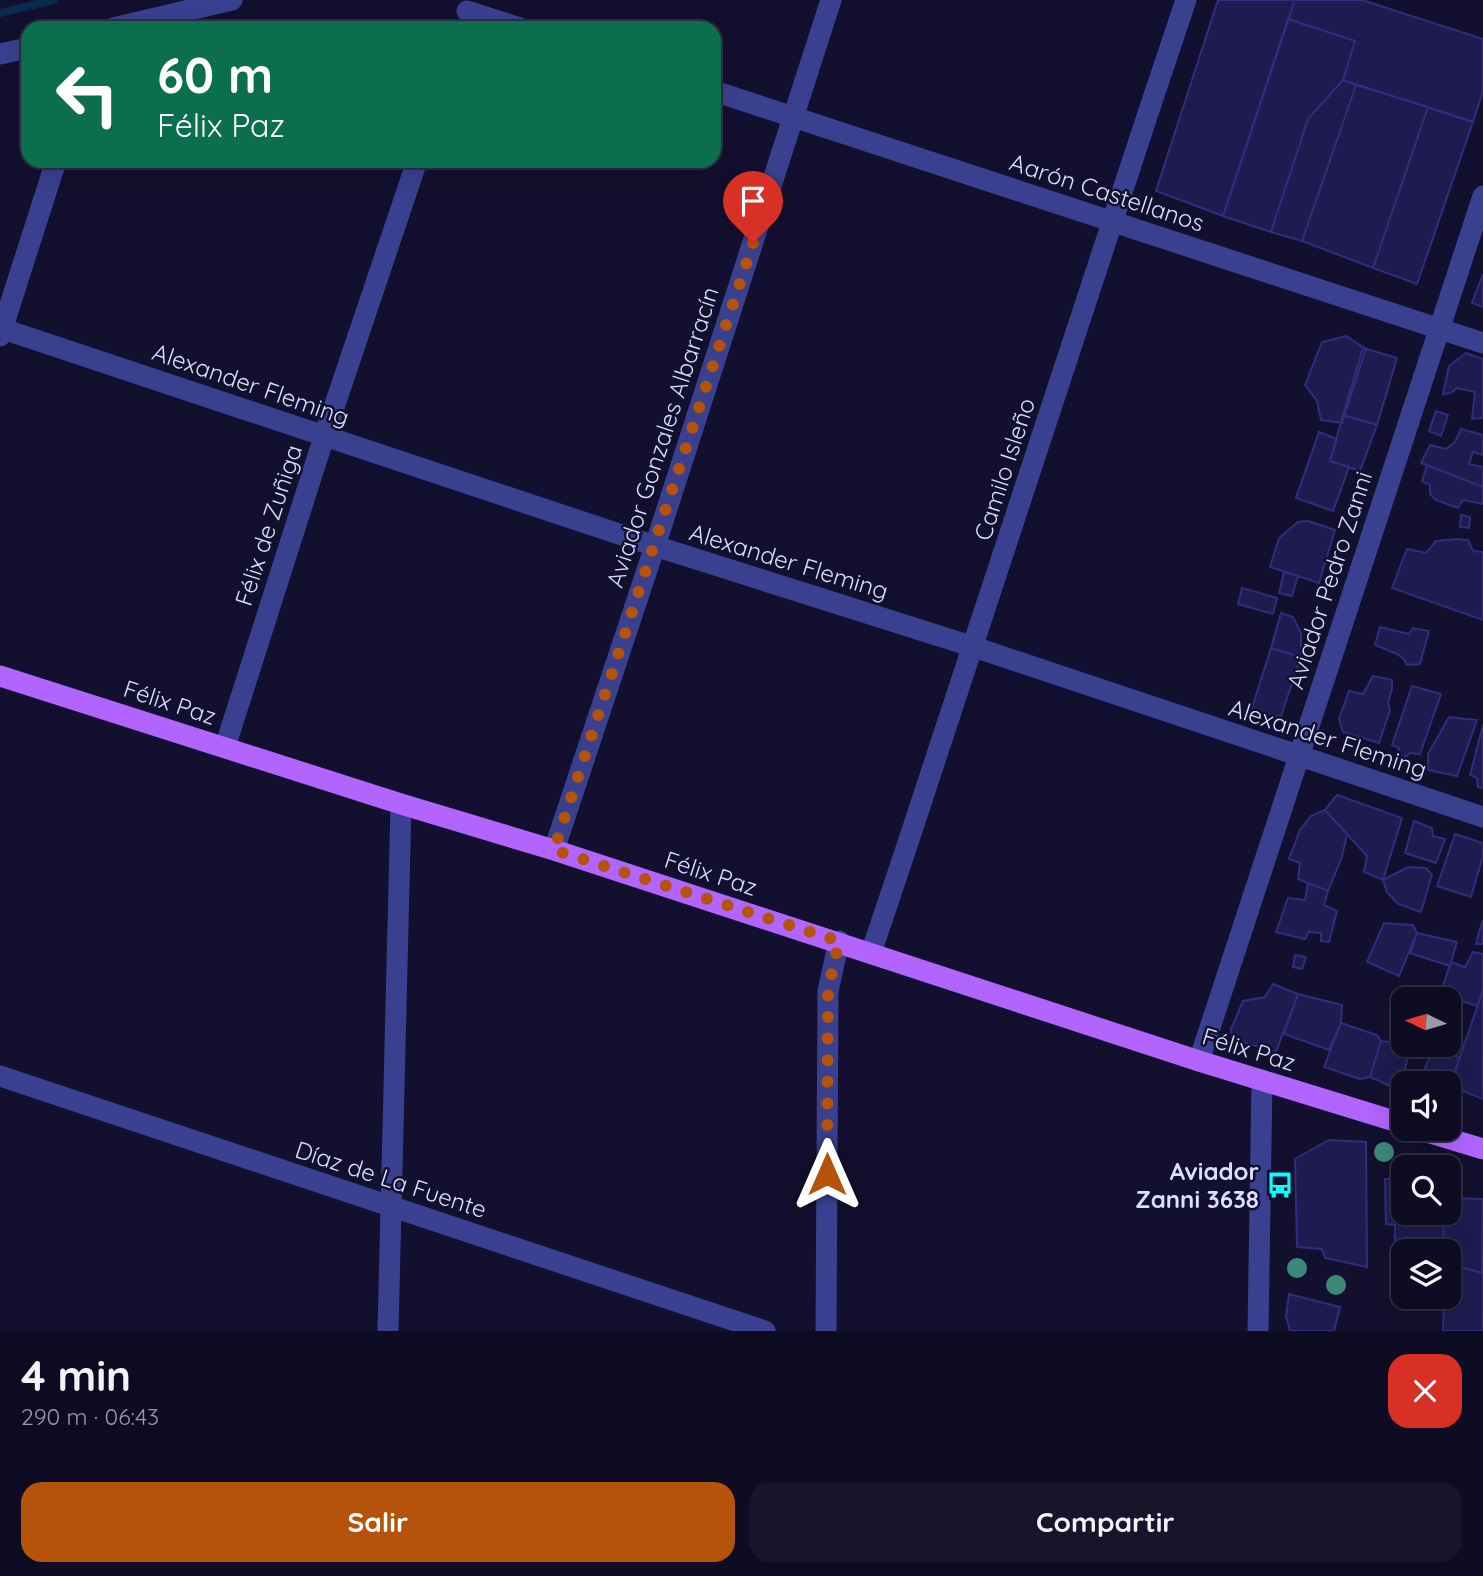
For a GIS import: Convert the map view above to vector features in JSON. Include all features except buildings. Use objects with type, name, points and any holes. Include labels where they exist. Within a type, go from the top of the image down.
[{"type":"main road","name":"Félix Paz","points":[[0,676],[839,941],[1199,1061],[1391,1121]]},
{"type":"main road","points":[[1457,1141],[1483,1149]]},
{"type":"street","points":[[143,21],[232,0]]},
{"type":"street","name":"Aviador Gonzales Albarracín","points":[[554,850],[831,0]]},
{"type":"street","name":"Camilo Isleño","points":[[872,953],[1186,0]]},
{"type":"street","points":[[466,13],[495,21]]},
{"type":"street","points":[[0,54],[21,50]]},
{"type":"street","name":"Aarón Castellanos","points":[[721,93],[1483,344]]},
{"type":"street","points":[[1,331],[54,168]]},
{"type":"street","name":"Félix de Zuñiga","points":[[225,747],[324,437],[415,168]]},
{"type":"street","name":"Aviador Pedro Zanni","points":[[1199,1061],[1483,196]]},
{"type":"street","name":"Alexander Fleming","points":[[1,331],[655,546],[974,647],[1483,817]]},
{"type":"street","points":[[388,1331],[401,804]]},
{"type":"street","points":[[825,1331],[828,990],[839,941]]},
{"type":"street","name":"Díaz de La Fuente","points":[[0,1076],[765,1331]]},
{"type":"street","points":[[1252,1327],[1262,1080]]},
{"type":"waterway","points":[[0,13],[54,0]]},
{"type":"place","name":"Aviador Zanni 3638","points":[[1280,1185]]},
{"type":"route","points":[[753,243],[554,850],[839,941],[828,990],[827,1174]]}]
